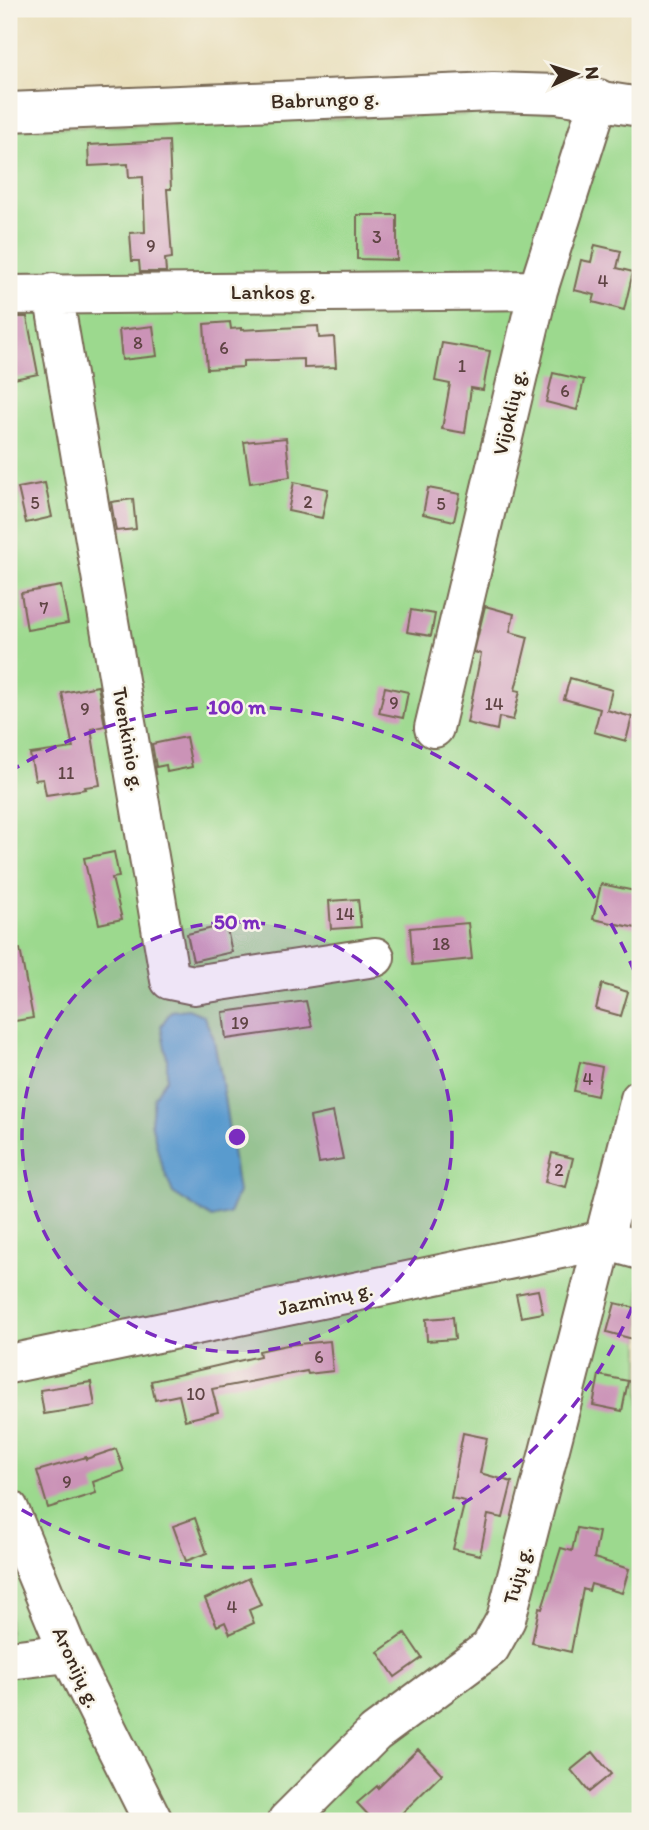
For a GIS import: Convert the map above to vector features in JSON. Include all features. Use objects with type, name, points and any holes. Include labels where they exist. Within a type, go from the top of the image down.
[{"type":"street","name":"Babrungo g.","points":[[9,112],[492,92],[556,94],[640,107]]},
{"type":"street","name":"Vijoklių g.","points":[[434,728],[538,290],[599,99]]},
{"type":"street","name":"Lankos g.","points":[[9,295],[538,290]]},
{"type":"street","name":"Tvenkinio g.","points":[[53,293],[170,980],[194,985],[375,957]]},
{"type":"street","name":"Tujų g.","points":[[287,1821],[375,1733],[490,1648],[506,1619],[640,1099]]},
{"type":"street","name":"Jazminų g.","points":[[9,1364],[604,1240],[640,1250]]},
{"type":"street","name":"Aronijų g.","points":[[9,1509],[69,1653],[153,1821]]},
{"type":"street","points":[[9,1660],[69,1653]]},
{"type":"green space","points":[[576,111],[640,124],[640,1821],[9,1821],[9,129]]},
{"type":"water","points":[[188,1009],[203,1015],[213,1036],[238,1192],[229,1214],[212,1218],[173,1193],[160,1160],[151,1122],[154,1097],[167,1078],[167,1059],[161,1026],[171,1011]]},
{"type":"building","points":[[169,141],[171,189],[167,189],[172,258],[165,259],[166,272],[140,272],[139,261],[132,261],[130,233],[145,232],[143,177],[129,178],[128,164],[89,166],[88,145]]},
{"type":"building","points":[[357,215],[397,215],[397,260],[357,259]]},
{"type":"building","points":[[595,245],[621,251],[617,268],[633,272],[624,310],[593,302],[595,295],[574,290],[581,260],[591,262]]},
{"type":"building","points":[[9,317],[27,317],[38,374],[9,380]]},
{"type":"building","points":[[230,322],[231,329],[241,330],[318,326],[319,338],[334,337],[336,367],[304,368],[304,359],[243,361],[243,367],[207,369],[204,324]]},
{"type":"building","points":[[153,326],[157,356],[122,360],[119,330]]},
{"type":"building","points":[[442,343],[490,351],[483,390],[471,388],[465,433],[442,429],[450,384],[435,381]]},
{"type":"building","points":[[553,373],[584,380],[577,410],[546,402]]},
{"type":"building","points":[[286,438],[290,477],[250,483],[244,442]]},
{"type":"building","points":[[294,482],[328,489],[322,518],[288,511]]},
{"type":"building","points":[[45,483],[52,517],[26,523],[18,488]]},
{"type":"building","points":[[428,488],[460,494],[454,521],[423,514]]},
{"type":"building","points":[[133,499],[136,529],[116,531],[111,502]]},
{"type":"building","points":[[61,586],[68,623],[27,630],[21,593]]},
{"type":"building","points":[[485,606],[514,614],[510,632],[528,637],[515,690],[520,691],[513,720],[499,717],[497,730],[467,723],[481,654],[474,652]]},
{"type":"building","points":[[411,610],[435,614],[431,636],[407,632]]},
{"type":"building","points":[[570,678],[612,690],[607,710],[632,717],[626,741],[594,732],[600,709],[564,699]]},
{"type":"building","points":[[98,686],[105,726],[91,729],[100,785],[46,795],[43,779],[35,780],[30,754],[73,748],[62,693]]},
{"type":"building","points":[[385,687],[408,692],[403,718],[379,713]]},
{"type":"building","points":[[186,737],[192,767],[167,772],[166,765],[156,767],[152,744]]},
{"type":"building","points":[[114,852],[119,877],[112,878],[122,919],[99,924],[84,858]]},
{"type":"building","points":[[601,884],[640,892],[636,928],[593,919]]},
{"type":"building","points":[[358,899],[361,927],[331,929],[329,901]]},
{"type":"building","points":[[468,923],[472,959],[413,965],[410,928]]},
{"type":"building","points":[[226,925],[232,952],[193,961],[187,934]]},
{"type":"building","points":[[20,949],[33,1018],[9,1022],[9,950]]},
{"type":"building","points":[[602,984],[628,992],[621,1016],[596,1009]]},
{"type":"building","points":[[306,1001],[312,1027],[226,1039],[223,1012]]},
{"type":"building","points":[[580,1062],[602,1067],[597,1096],[574,1091]]},
{"type":"building","points":[[333,1112],[343,1159],[319,1163],[310,1117]]},
{"type":"building","points":[[552,1153],[573,1158],[566,1187],[545,1182]]},
{"type":"building","points":[[538,1290],[543,1313],[521,1317],[516,1294]]},
{"type":"building","points":[[615,1303],[640,1309],[640,1341],[607,1332]]},
{"type":"building","points":[[453,1317],[455,1339],[427,1341],[426,1319]]},
{"type":"building","points":[[330,1341],[333,1371],[308,1374],[307,1371],[212,1389],[218,1412],[185,1420],[179,1395],[155,1400],[151,1381],[260,1356],[259,1351]]},
{"type":"building","points":[[599,1375],[628,1381],[622,1411],[593,1405]]},
{"type":"building","points":[[91,1382],[95,1406],[44,1414],[40,1390]]},
{"type":"building","points":[[463,1433],[487,1438],[480,1473],[512,1482],[503,1518],[488,1515],[480,1555],[453,1549],[465,1501],[451,1498]]},
{"type":"building","points":[[116,1449],[124,1471],[93,1482],[96,1493],[48,1508],[37,1471]]},
{"type":"building","points":[[195,1518],[207,1553],[186,1561],[173,1526]]},
{"type":"building","points":[[577,1528],[599,1532],[594,1558],[629,1569],[622,1593],[591,1584],[589,1591],[583,1589],[571,1652],[532,1643],[539,1608],[542,1609],[561,1548],[572,1551]]},
{"type":"building","points":[[249,1578],[261,1605],[249,1610],[254,1623],[230,1634],[225,1622],[217,1626],[205,1599]]},
{"type":"building","points":[[405,1633],[422,1658],[395,1677],[378,1652]]},
{"type":"building","points":[[418,1749],[442,1774],[394,1821],[374,1821],[357,1803],[377,1786],[378,1788]]},
{"type":"building","points":[[593,1752],[611,1774],[589,1792],[571,1770]]}]
